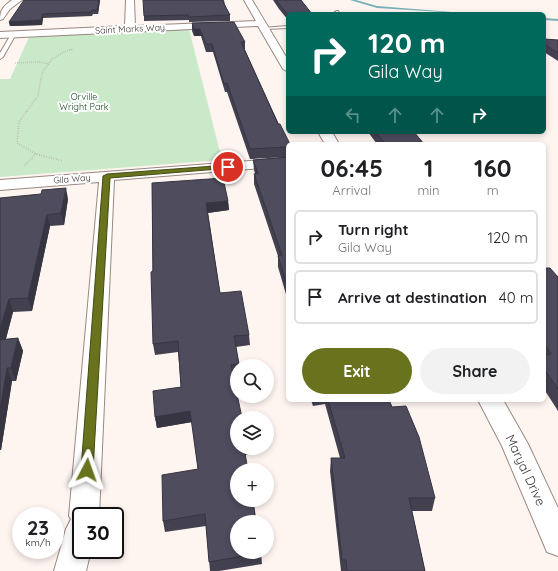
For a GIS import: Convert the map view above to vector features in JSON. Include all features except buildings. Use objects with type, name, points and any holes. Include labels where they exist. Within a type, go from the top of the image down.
[{"type":"street","points":[[0,17],[7,7],[18,0]]},
{"type":"street","points":[[130,0],[130,29]]},
{"type":"street","points":[[248,0],[286,66]]},
{"type":"street","name":"Saint Marks Way","points":[[0,35],[262,25]]},
{"type":"street","name":"Gila Way","points":[[0,185],[286,162]]},
{"type":"street","points":[[84,507],[98,177]]},
{"type":"street","name":"Maryal Drive","points":[[491,402],[515,444],[558,542]]},
{"type":"street","points":[[70,571],[73,559]]},
{"type":"lane","points":[[262,25],[286,27]]},
{"type":"lane","points":[[0,57],[14,34]]},
{"type":"path","points":[[78,48],[66,51],[52,59],[42,73],[38,96],[19,122],[17,143],[36,154],[83,166],[98,177]]},
{"type":"path","points":[[9,63],[39,62],[49,64]]},
{"type":"green space","name":"Orville Wright Park","points":[[189,29],[222,160],[0,177],[0,79],[10,79],[29,37]]},
{"type":"waterway","points":[[352,0],[377,7],[446,12]]},
{"type":"waterway","points":[[546,19],[558,20]]},
{"type":"route","points":[[87,470],[107,176],[228,167]]}]
